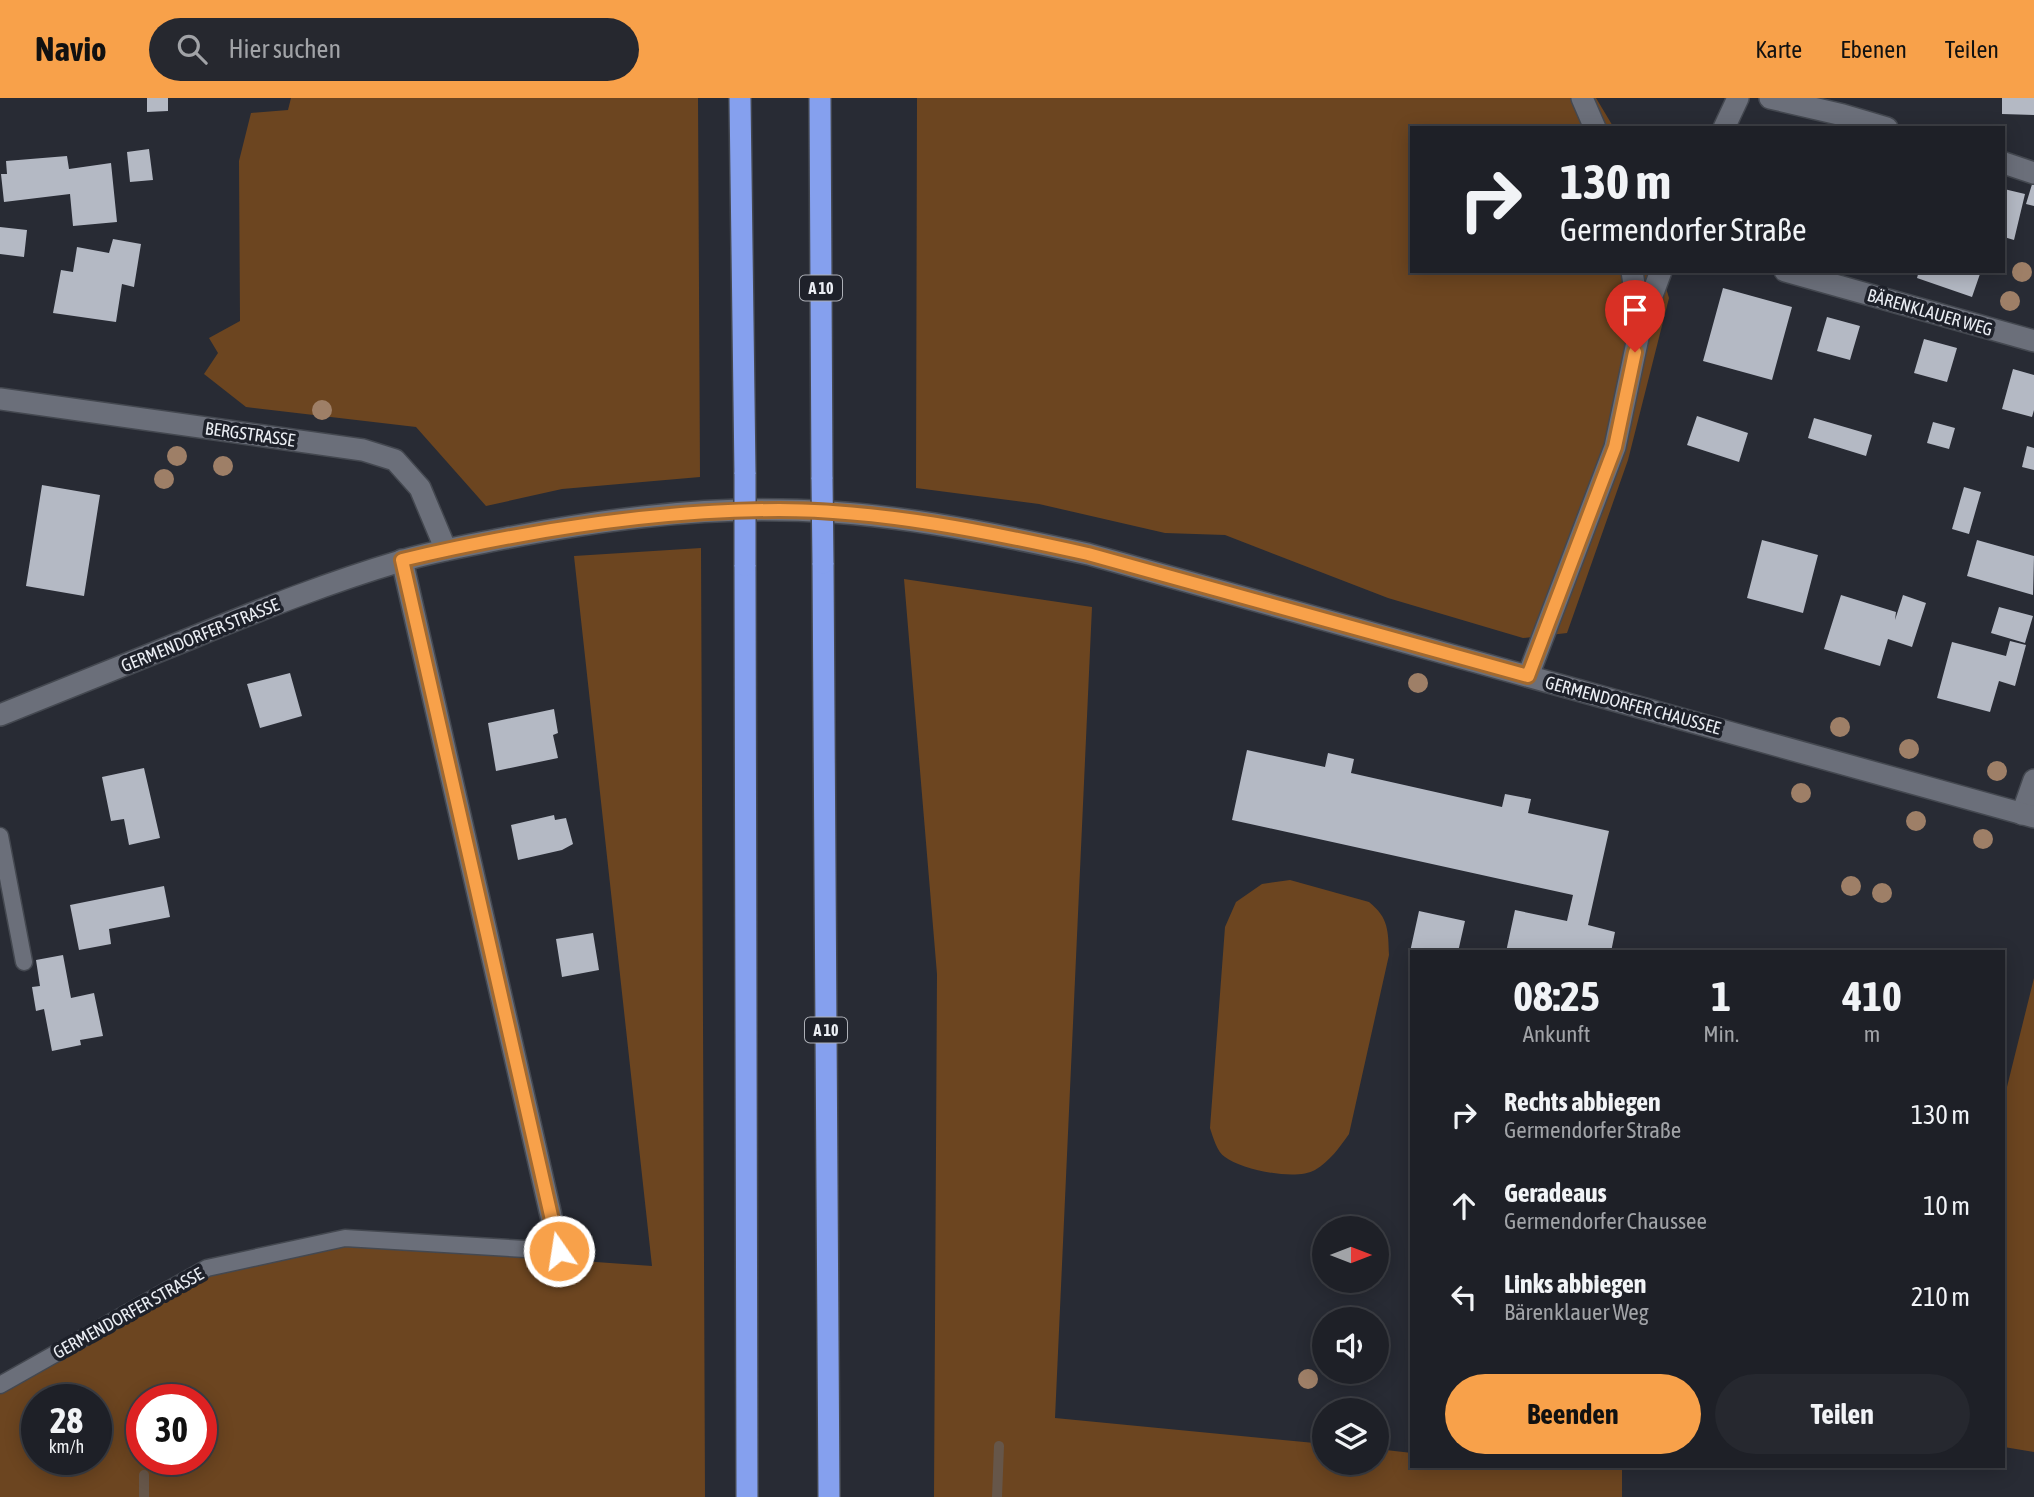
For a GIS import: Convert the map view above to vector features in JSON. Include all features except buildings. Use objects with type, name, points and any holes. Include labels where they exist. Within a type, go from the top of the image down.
[{"type":"highway","points":[[740,98],[745,474],[747,1497]]},
{"type":"highway","name":"A 10","points":[[820,98],[829,1497]]},
{"type":"street","points":[[1582,98],[1594,126]]},
{"type":"street","points":[[1725,126],[1738,98]]},
{"type":"street","points":[[1770,98],[1879,126]]},
{"type":"street","points":[[2005,163],[2034,173]]},
{"type":"street","points":[[1632,273],[1640,328]]},
{"type":"street","points":[[1528,676],[1615,447],[1640,328],[1660,273]]},
{"type":"street","name":"BÄRENKLAUER WEG","points":[[1792,273],[2034,341]]},
{"type":"street","name":"BERGSTRASSE","points":[[0,399],[363,450],[395,460],[420,488],[446,550]]},
{"type":"street","name":"GERMENDORFER CHAUSSEE","points":[[446,550],[588,525],[720,511],[781,510],[902,520],[1029,541],[1088,554],[2028,815]]},
{"type":"street","name":"GERMENDORFER STRASSE","points":[[0,715],[272,606],[402,560],[446,550]]},
{"type":"street","name":"GERMENDORFER STRASSE","points":[[402,560],[559,1251]]},
{"type":"street","points":[[2028,815],[2034,780]]},
{"type":"lane","points":[[0,836],[24,962]]},
{"type":"lane","name":"GERMENDORFER STRASSE","points":[[0,1385],[207,1268],[345,1238],[559,1251]]},
{"type":"shaded area","points":[[291,98],[698,98],[700,477],[562,489],[486,506],[416,427],[246,407],[204,374],[218,353],[209,338],[240,321],[239,161],[251,113],[288,110]]},
{"type":"shaded area","points":[[917,98],[1596,98],[1613,126],[1410,126],[1410,273],[1662,273],[1669,298],[1628,460],[1567,633],[1523,638],[1388,598],[1225,535],[1165,533],[1039,504],[916,488]]},
{"type":"shaded area","points":[[701,548],[705,1497],[0,1497],[0,1393],[214,1272],[345,1244],[652,1266],[574,556]]},
{"type":"shaded area","points":[[904,579],[1092,607],[1055,1418],[1312,1443],[1312,1475],[1389,1475],[1389,1450],[1410,1453],[1410,1468],[1622,1468],[1622,1497],[934,1497],[937,974]]},
{"type":"shaded area","points":[[1290,880],[1369,902],[1384,919],[1388,932],[1389,955],[1349,1134],[1334,1154],[1315,1170],[1283,1174],[1256,1170],[1225,1157],[1220,1152],[1210,1128],[1225,927],[1236,902],[1262,884]]},
{"type":"shaded area","points":[[2034,978],[2034,1452],[2005,1447],[2005,1095]]},
{"type":"waterway","points":[[997,1497],[999,1446]]},
{"type":"waterway","points":[[144,1475],[144,1497]]},
{"type":"route","points":[[559,1251],[402,560],[525,535],[657,517],[720,511],[781,510],[853,514],[915,521],[1088,554],[1528,676],[1615,447],[1635,352]]}]
